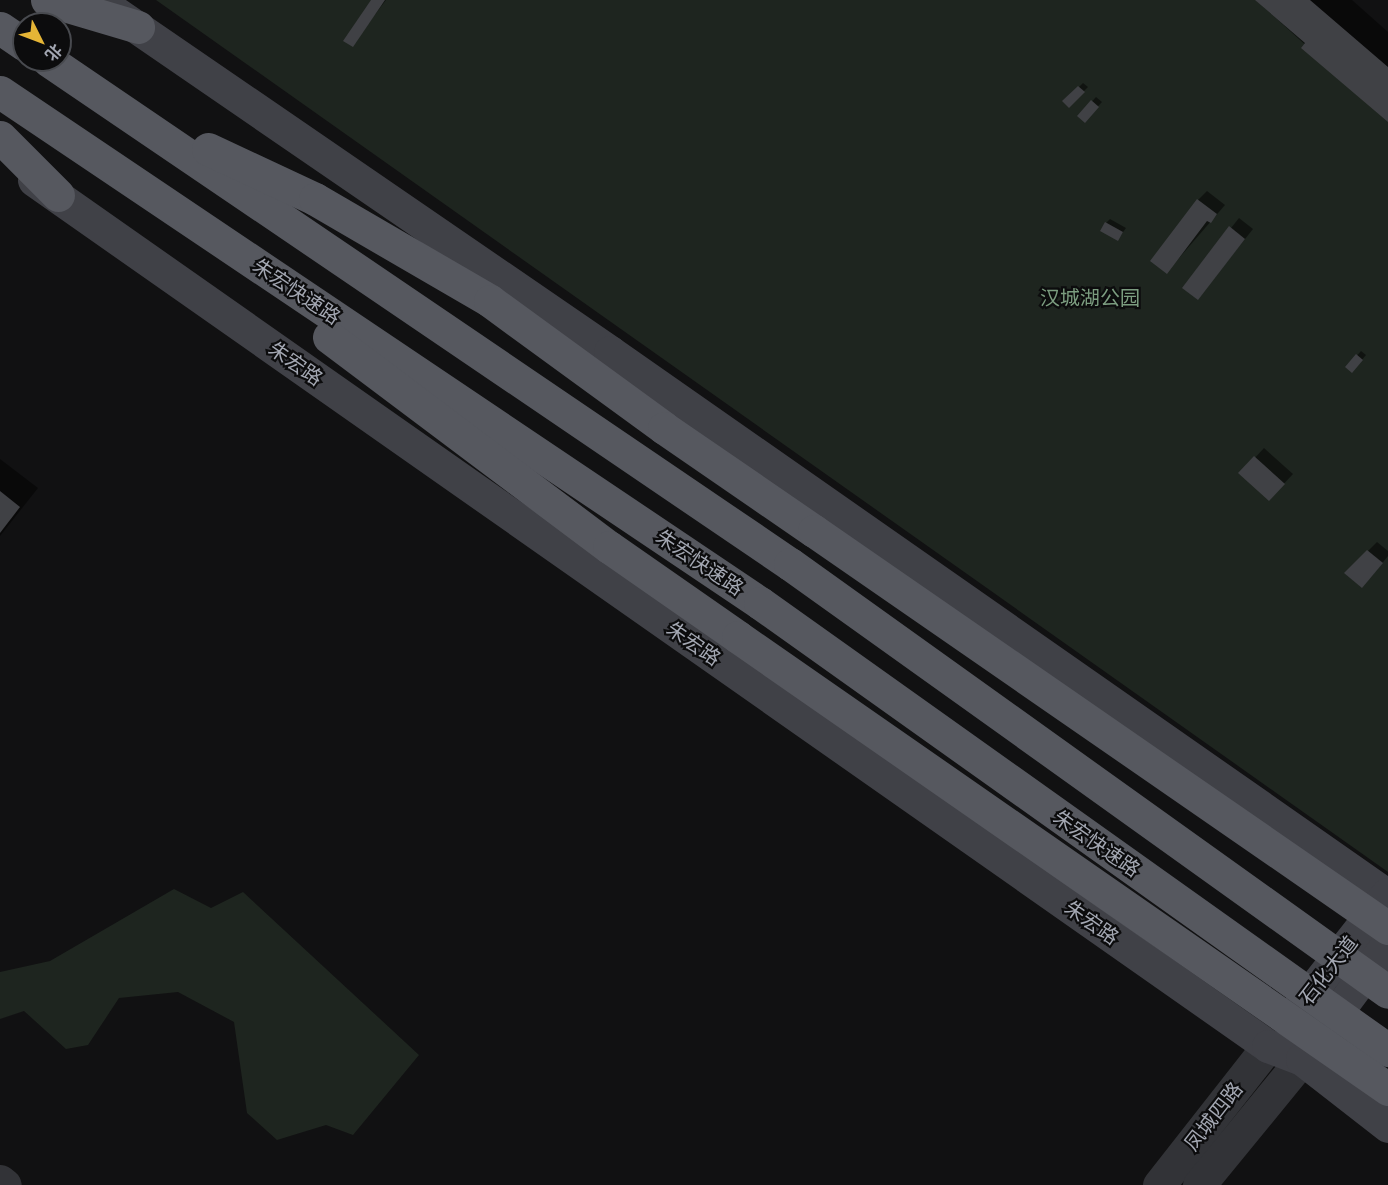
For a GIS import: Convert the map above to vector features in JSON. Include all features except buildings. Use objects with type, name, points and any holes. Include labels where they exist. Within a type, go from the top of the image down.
[{"type":"highway","points":[[47,0],[138,27]]},
{"type":"highway","points":[[66,72],[790,564],[1388,992]]},
{"type":"highway","name":"朱宏快速路","points":[[0,92],[760,603],[1388,1050]]},
{"type":"highway","points":[[115,105],[315,199],[490,301],[664,428],[1388,928]]},
{"type":"highway","points":[[0,137],[58,195]]},
{"type":"highway","points":[[85,149],[418,406],[738,636],[1388,1089]]},
{"type":"main road","points":[[95,0],[138,27],[1387,895]]},
{"type":"main road","name":"朱宏路","points":[[0,158],[58,195],[1268,1046],[1302,1059],[1388,1126]]},
{"type":"main road","name":"石化大道","points":[[1268,1046],[1387,895]]},
{"type":"main road","name":"石化大道","points":[[1302,1059],[1388,943]]},
{"type":"street","name":"凤城四路","points":[[1158,1185],[1268,1046]]},
{"type":"street","name":"凤城四路","points":[[1199,1185],[1302,1059]]},
{"type":"street","points":[[0,1181],[5,1185]]},
{"type":"green space","name":"汉城湖公园","points":[[156,0],[1282,0],[1388,91],[1388,872]]},
{"type":"green space","points":[[174,889],[211,908],[243,892],[419,1055],[353,1135],[326,1125],[277,1140],[247,1113],[234,1022],[178,992],[119,998],[88,1045],[66,1049],[24,1011],[0,1019],[0,972],[50,961]]}]
